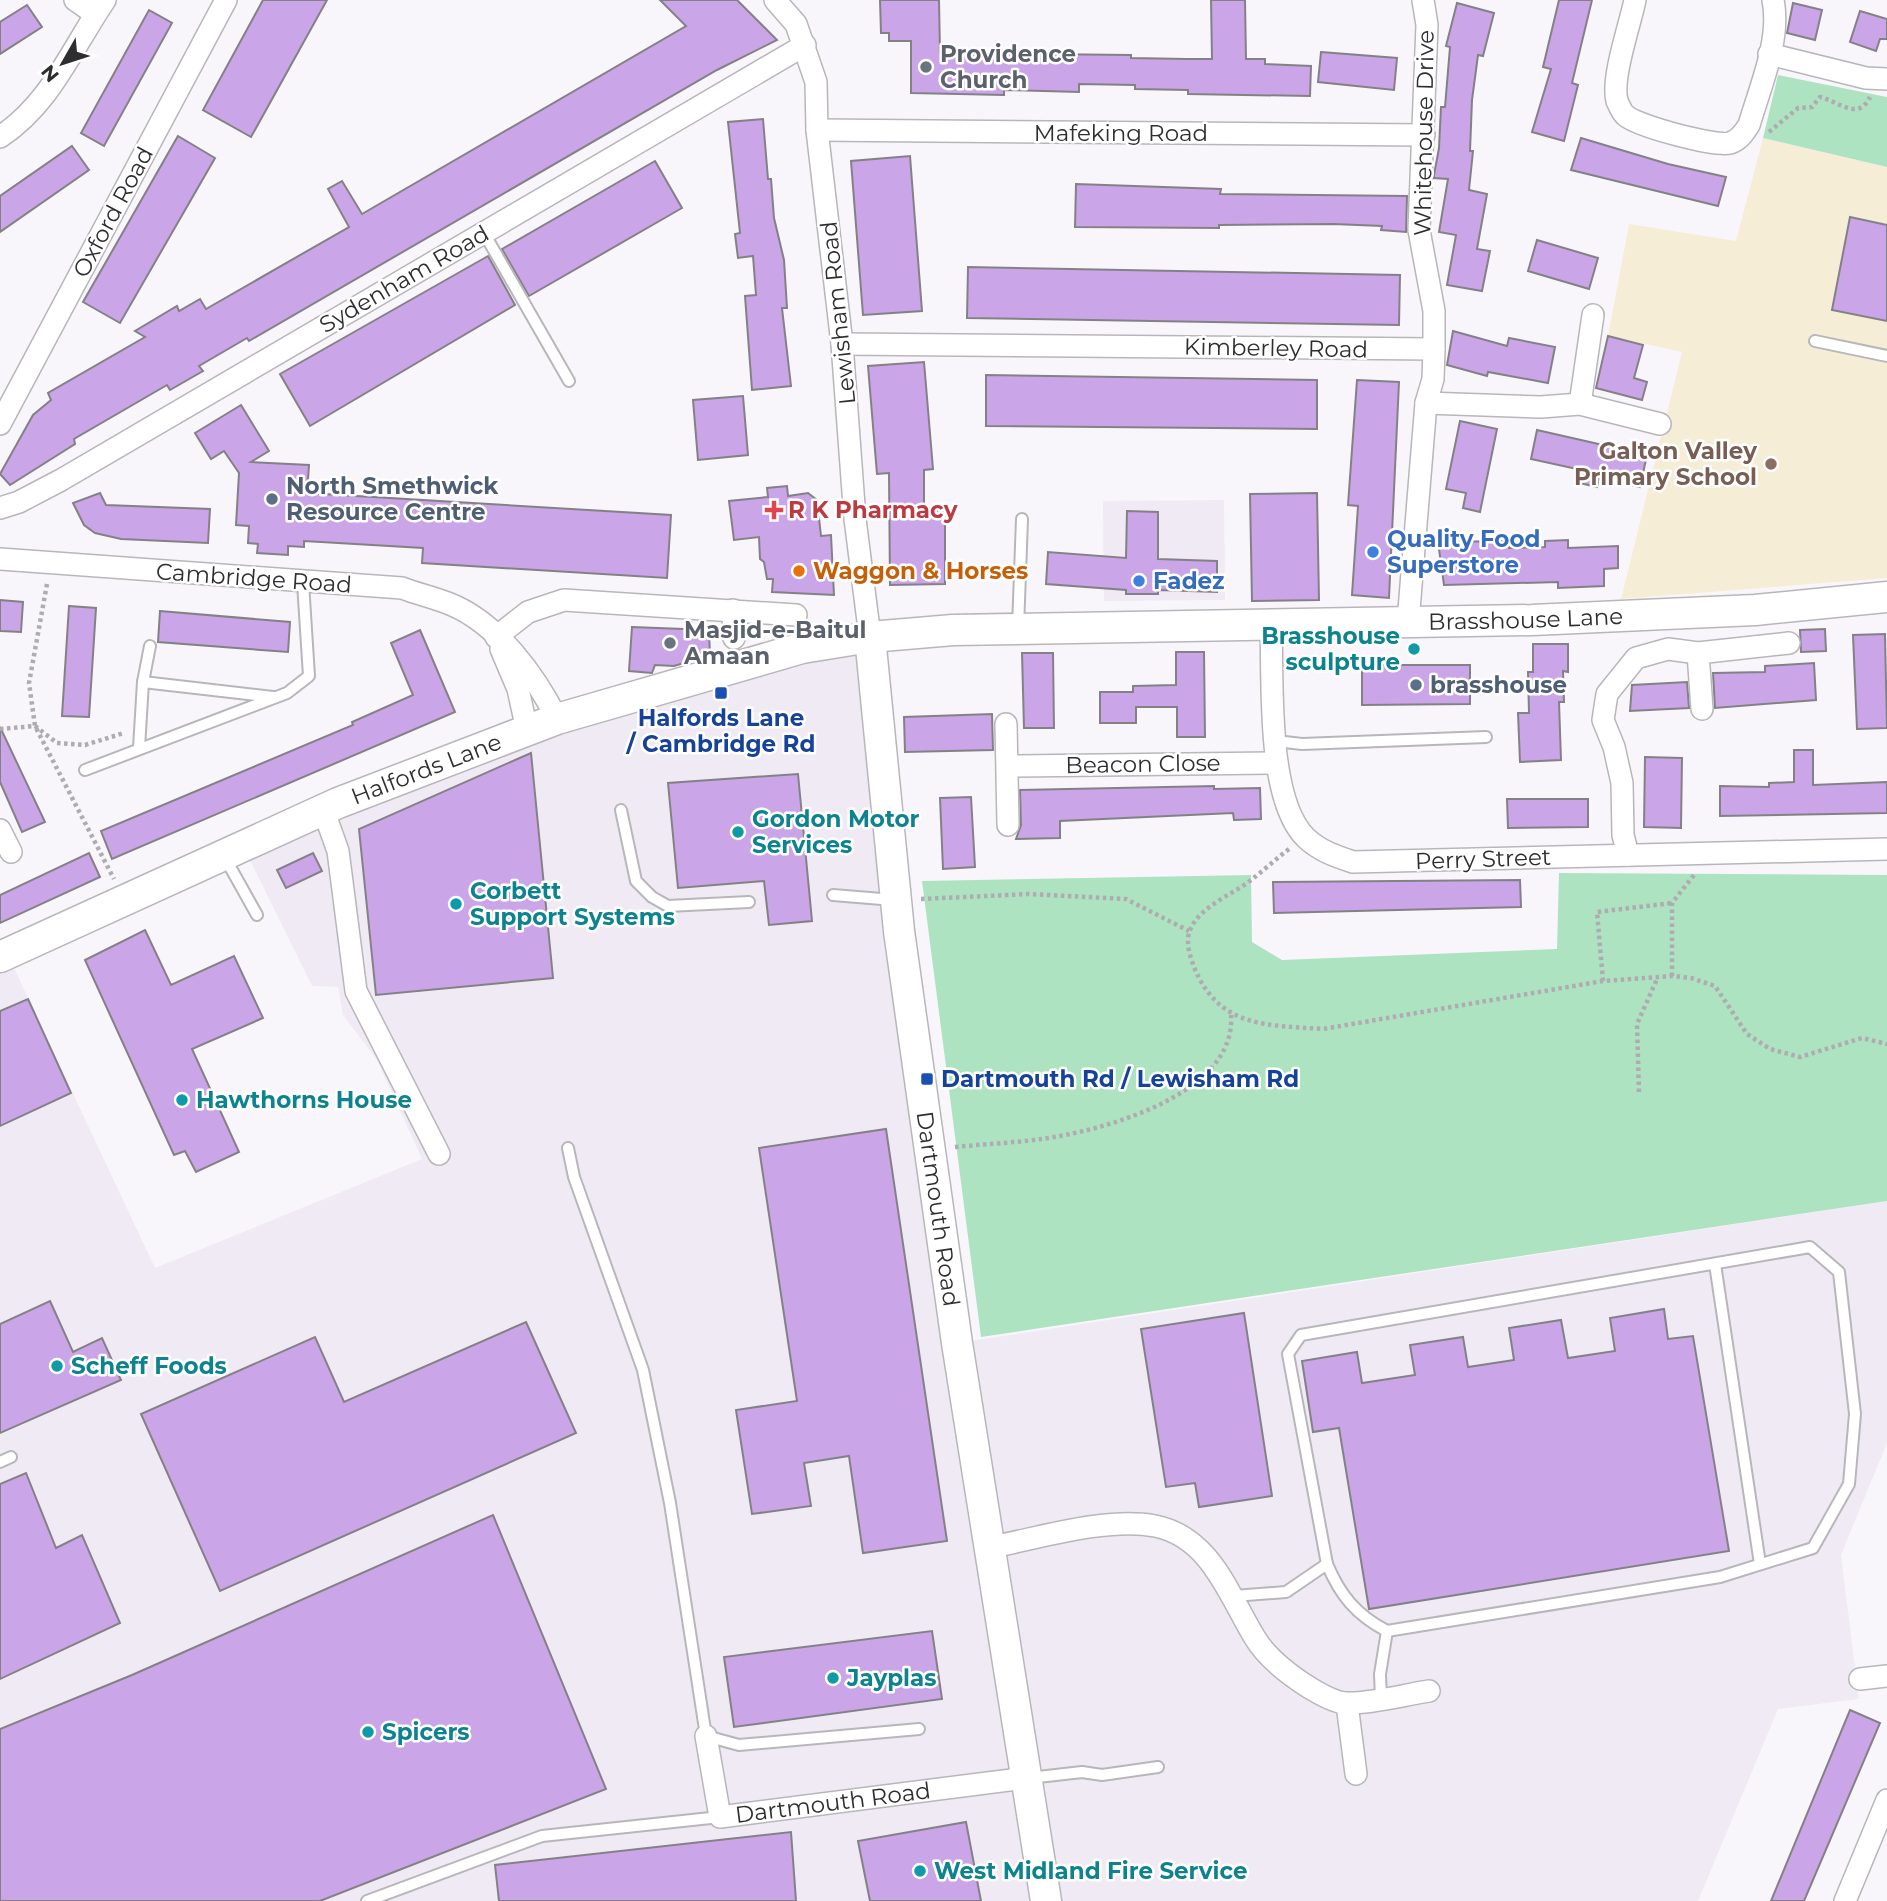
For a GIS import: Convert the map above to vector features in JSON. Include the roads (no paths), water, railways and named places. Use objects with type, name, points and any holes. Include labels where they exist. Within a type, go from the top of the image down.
[{"type":"street","points":[[0,137],[23,121],[41,103],[100,7],[75,0]]},
{"type":"street","name":"Oxford Road","points":[[0,424],[226,0]]},
{"type":"street","name":"Lewisham Road","points":[[775,0],[796,24],[816,82],[817,130],[842,344],[855,519],[870,637]]},
{"type":"street","name":"Whitehouse Drive","points":[[1423,0],[1427,25],[1419,230],[1434,311],[1434,349]]},
{"type":"street","points":[[1635,0],[1615,88],[1625,115],[1641,123],[1728,144],[1743,135],[1749,125],[1769,54],[1776,16],[1773,0]]},
{"type":"street","name":"Sydenham Road","points":[[0,508],[19,502],[61,480],[805,45]]},
{"type":"street","points":[[1769,54],[1881,79]]},
{"type":"street","name":"Mafeking Road","points":[[817,130],[1424,135]]},
{"type":"street","points":[[1580,404],[1593,315]]},
{"type":"street","name":"Kimberley Road","points":[[842,344],[1434,349]]},
{"type":"street","points":[[1408,622],[1426,403],[1433,379],[1434,349]]},
{"type":"street","points":[[1426,403],[1541,407],[1580,404],[1660,424]]},
{"type":"street","name":"Cambridge Road","points":[[0,559],[402,589],[451,604],[478,620],[528,670],[557,719]]},
{"type":"street","name":"Brasshouse Lane","points":[[870,637],[1018,628],[1408,622],[1755,610],[1887,597]]},
{"type":"street","points":[[496,637],[528,612],[564,600],[796,615]]},
{"type":"street","points":[[733,610],[734,638]]},
{"type":"street","name":"Perry Street","points":[[1271,625],[1277,763],[1282,795],[1304,836],[1326,854],[1353,862],[1887,849]]},
{"type":"street","name":"Cambridge Road","points":[[496,637],[518,689],[527,730]]},
{"type":"street","name":"Halfords Lane","points":[[0,957],[323,809],[527,730],[802,648],[870,637]]},
{"type":"street","name":"Dartmouth Road","points":[[870,637],[894,900],[1046,1901]]},
{"type":"street","points":[[1628,855],[1623,835],[1622,783],[1614,747],[1603,720],[1607,694],[1636,658],[1668,649],[1698,653],[1790,643]]},
{"type":"street","points":[[1698,653],[1702,709]]},
{"type":"street","points":[[1006,724],[1008,825]]},
{"type":"street","name":"Beacon Close","points":[[1008,766],[1277,763]]},
{"type":"street","points":[[323,809],[338,851],[356,991],[439,1154]]},
{"type":"street","points":[[0,830],[12,852]]},
{"type":"street","points":[[991,1547],[1122,1523],[1157,1527],[1188,1542],[1215,1567],[1234,1596],[1256,1640],[1292,1676],[1319,1694],[1348,1704],[1429,1691]]},
{"type":"street","points":[[1860,1679],[1887,1676]]},
{"type":"street","points":[[1348,1704],[1356,1773]]},
{"type":"street","name":"Dartmouth Road","points":[[706,1736],[720,1817],[1026,1778]]},
{"type":"street","points":[[1845,1901],[1887,1800]]},
{"type":"lane","points":[[484,233],[569,381]]},
{"type":"lane","points":[[1815,341],[1887,356]]},
{"type":"lane","points":[[1018,628],[1022,519]]},
{"type":"lane","points":[[85,770],[287,693],[309,676],[303,583]]},
{"type":"lane","points":[[139,748],[143,682],[150,646]]},
{"type":"lane","points":[[143,682],[275,697]]},
{"type":"lane","points":[[1276,741],[1302,744],[1486,737]]},
{"type":"lane","points":[[621,810],[636,881],[652,897],[668,906],[749,902]]},
{"type":"lane","points":[[222,853],[257,915]]},
{"type":"lane","points":[[832,895],[894,900]]},
{"type":"lane","points":[[568,1148],[574,1177],[643,1370],[670,1503],[706,1736],[739,1745],[919,1729]]},
{"type":"lane","points":[[1810,1247],[1839,1272],[1855,1414],[1849,1484],[1812,1548],[1720,1577],[1387,1631],[1350,1606],[1338,1591],[1327,1564],[1289,1354],[1301,1335],[1810,1247]]},
{"type":"lane","points":[[1715,1264],[1760,1564]]},
{"type":"lane","points":[[0,1462],[11,1457]]},
{"type":"lane","points":[[1234,1596],[1286,1592],[1327,1564]]},
{"type":"lane","points":[[1381,1698],[1380,1674],[1387,1631]]},
{"type":"lane","points":[[1026,1778],[1082,1772],[1102,1775],[1158,1767]]},
{"type":"lane","points":[[368,1901],[542,1836],[720,1817]]},
{"type":"place","name":"Providence Church","points":[[926,67]]},
{"type":"place","name":"Galton Valley Primary School","points":[[1771,464]]},
{"type":"place","name":"North Smethwick Resource Centre","points":[[272,499]]},
{"type":"place","name":"R K Pharmacy","points":[[774,510]]},
{"type":"place","name":"Quality Food Superstore","points":[[1373,552]]},
{"type":"place","name":"Waggon & Horses","points":[[799,571]]},
{"type":"place","name":"Fadez","points":[[1139,581]]},
{"type":"place","name":"Masjid-e-Baitul Amaan","points":[[670,643]]},
{"type":"place","name":"Brasshouse sculpture","points":[[1414,649]]},
{"type":"place","name":"brasshouse","points":[[1416,685]]},
{"type":"place","name":"Halfords Lane / Cambridge Rd","points":[[721,693]]},
{"type":"place","name":"Gordon Motor Services","points":[[738,832]]},
{"type":"place","name":"Corbett Support Systems","points":[[456,904]]},
{"type":"place","name":"Dartmouth Rd / Lewisham Rd","points":[[927,1079]]},
{"type":"place","name":"Hawthorns House","points":[[182,1100]]},
{"type":"place","name":"Scheff Foods","points":[[57,1366]]},
{"type":"place","name":"Jayplas","points":[[833,1678]]},
{"type":"place","name":"Spicers","points":[[368,1732]]},
{"type":"place","name":"West Midland Fire Service","points":[[920,1871]]}]
